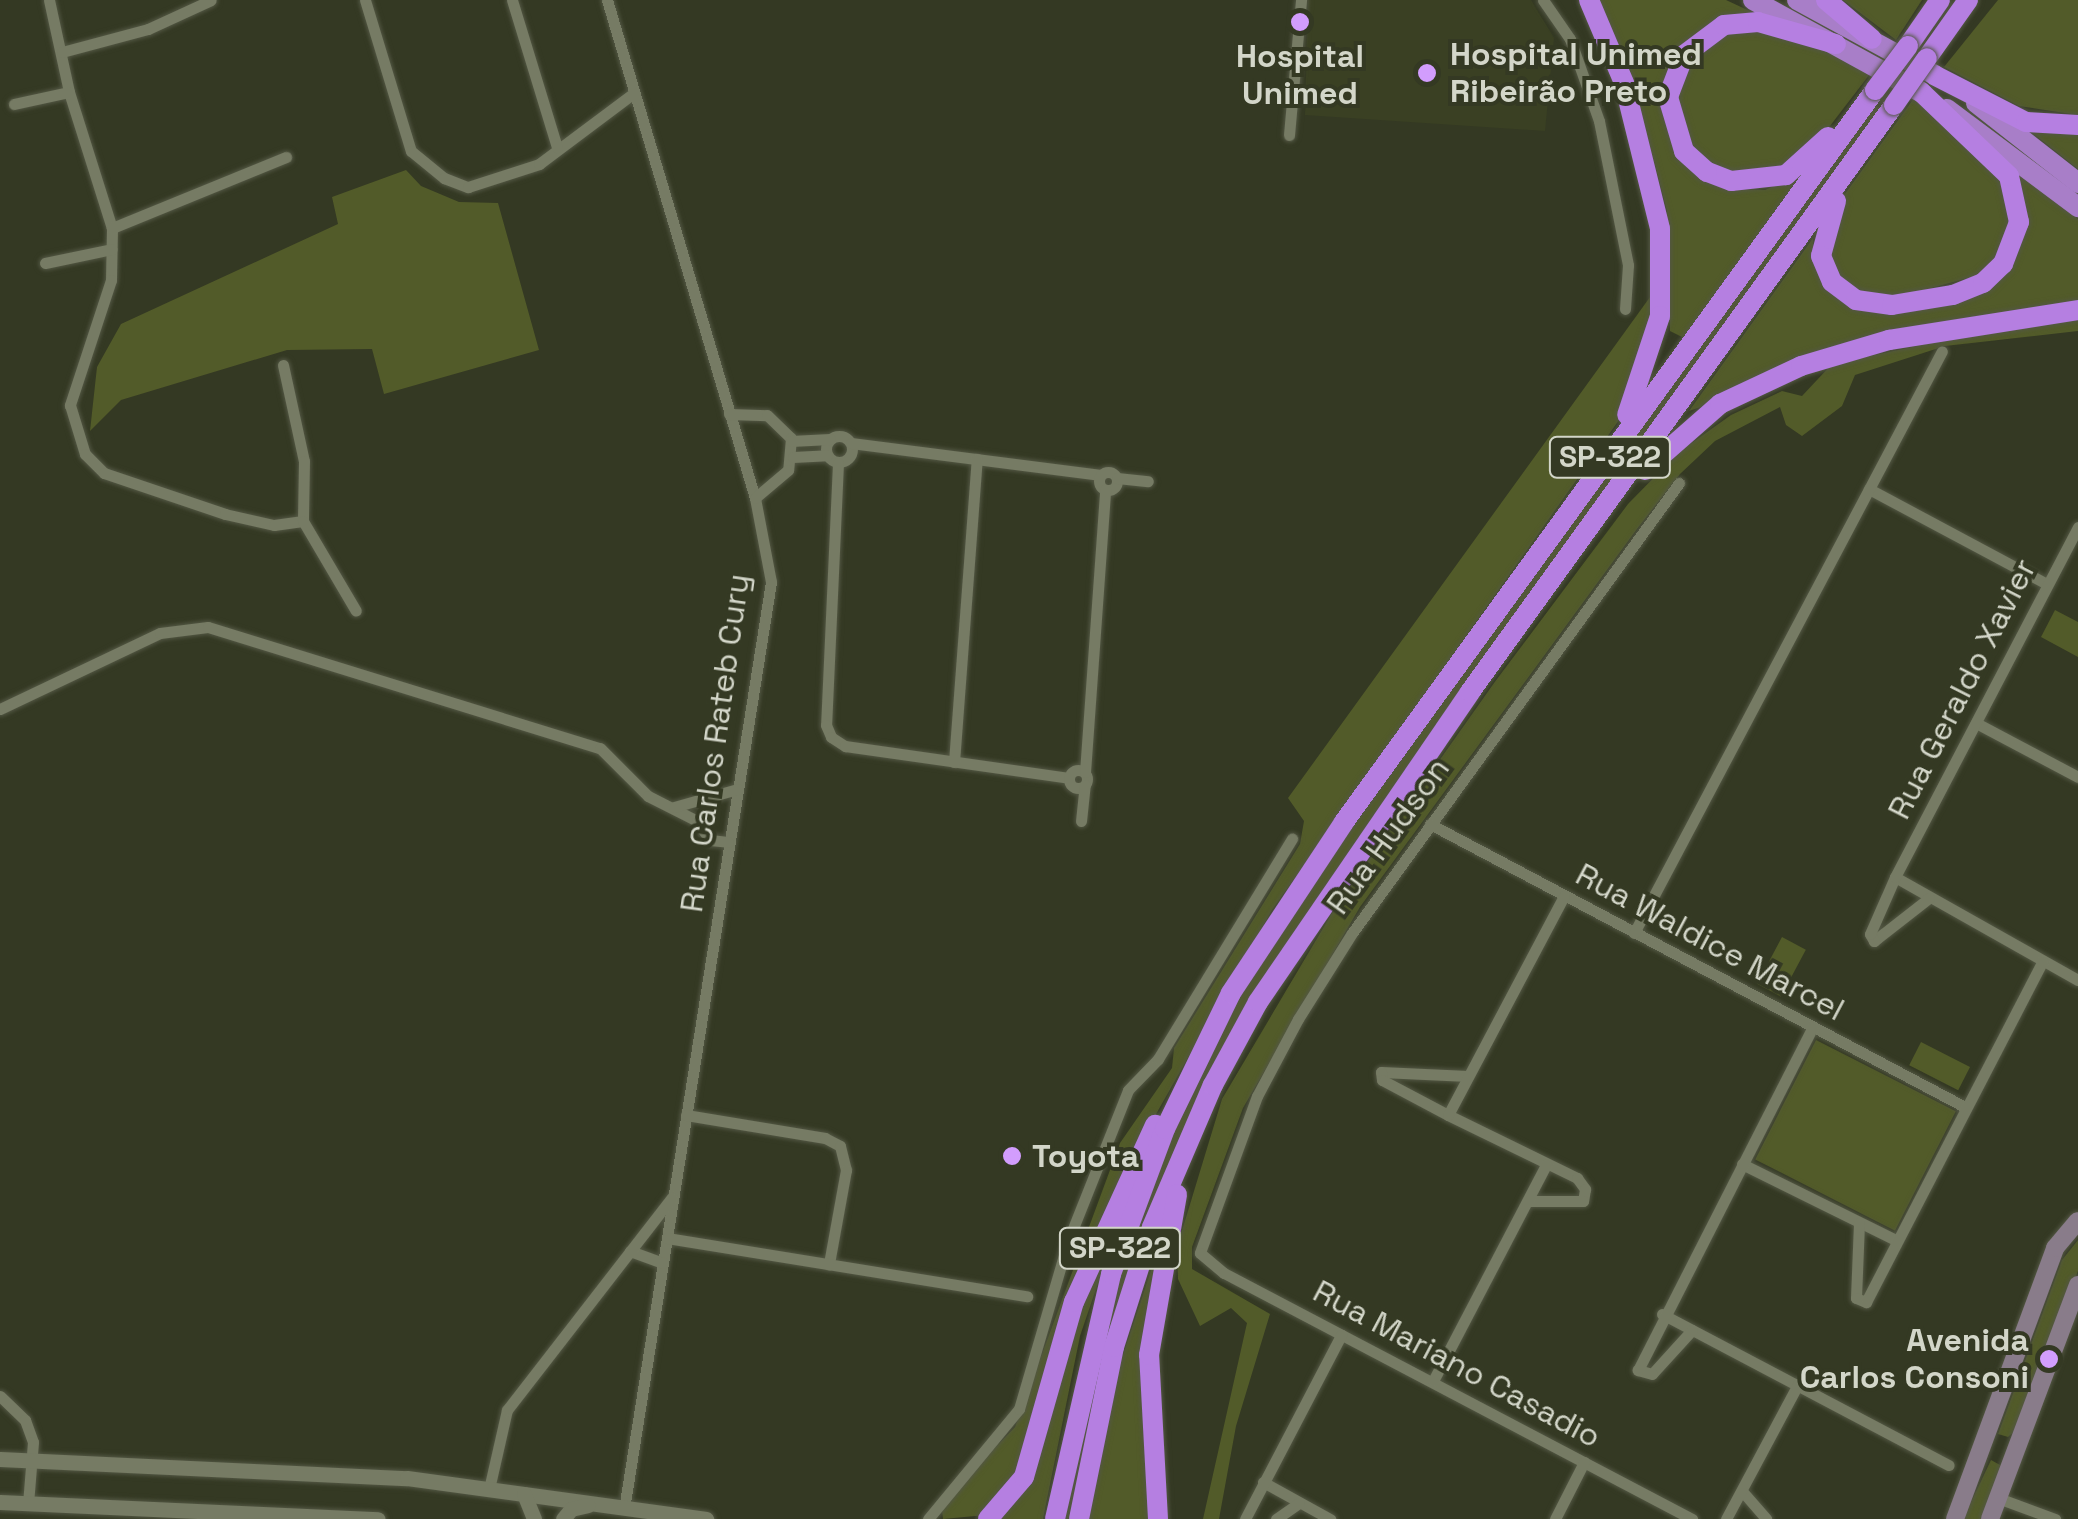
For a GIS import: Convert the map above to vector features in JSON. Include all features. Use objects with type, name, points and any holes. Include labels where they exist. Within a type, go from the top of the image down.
[{"type":"highway","points":[[1543,550],[1637,398],[1663,286],[1655,196],[1624,83],[1588,0]]},
{"type":"highway","points":[[1753,0],[1920,91],[2078,207]]},
{"type":"highway","points":[[1796,0],[1872,39],[1932,60],[2026,122],[2078,125]]},
{"type":"highway","points":[[1826,0],[1872,39]]},
{"type":"highway","name":"SP-322","points":[[1054,1519],[1091,1339],[1116,1258],[1165,1129],[1231,993],[1334,836],[1876,90],[1937,0]]},
{"type":"highway","name":"SP-322","points":[[1079,1519],[1098,1411],[1132,1286],[1213,1085],[1298,936],[1878,126],[1932,60],[1968,0]]},
{"type":"highway","points":[[1932,60],[1983,0]]},
{"type":"highway","points":[[1836,44],[1758,22],[1707,33],[1684,55],[1670,85],[1669,114],[1684,150],[1722,179],[1776,179],[1795,170],[1876,90]]},
{"type":"highway","points":[[1932,60],[2078,183]]},
{"type":"highway","points":[[1878,126],[1825,224],[1821,250],[1828,276],[1848,296],[1882,306],[1953,295],[1983,284],[2016,240],[2013,185],[1997,158],[1920,91]]},
{"type":"highway","points":[[1565,562],[1660,452],[1755,386],[1847,350],[2078,310]]},
{"type":"highway","points":[[988,1519],[1024,1477],[1074,1302],[1130,1172],[1231,993]]},
{"type":"highway","points":[[1158,1519],[1147,1403],[1153,1311],[1177,1194],[1213,1085]]},
{"type":"main road","points":[[1955,1519],[2056,1248],[2078,1222]]},
{"type":"main road","points":[[1990,1519],[2078,1285]]},
{"type":"main road","points":[[1983,1442],[2014,1454]]},
{"type":"street","points":[[50,0],[69,92],[112,228],[111,280],[70,406],[85,454],[104,473],[225,514],[274,526],[303,521]]},
{"type":"street","points":[[62,52],[148,30],[211,0]]},
{"type":"street","points":[[365,0],[404,132],[424,164],[468,187],[540,164],[556,147],[634,93]]},
{"type":"street","points":[[512,0],[556,147]]},
{"type":"street","name":"Rua Carlos Rateb Cury","points":[[607,0],[756,498],[771,582],[624,1510]]},
{"type":"street","points":[[1290,135],[1301,0]]},
{"type":"street","points":[[1543,0],[1570,39],[1600,122],[1628,266],[1624,309]]},
{"type":"street","points":[[14,104],[69,92]]},
{"type":"street","points":[[112,228],[286,157]]},
{"type":"street","points":[[44,263],[112,249]]},
{"type":"street","points":[[1634,933],[1942,351]]},
{"type":"street","points":[[283,365],[304,461],[303,521],[356,611]]},
{"type":"street","points":[[729,414],[767,415],[791,441],[793,457],[780,482],[756,498]]},
{"type":"street","points":[[791,441],[842,436],[851,443],[1148,481]]},
{"type":"street","points":[[830,439],[826,725],[844,746],[1069,778],[1076,788],[1085,779]]},
{"type":"street","points":[[793,457],[850,458],[851,443]]},
{"type":"street","points":[[954,762],[976,459]]},
{"type":"street","points":[[1081,821],[1105,490],[1101,475]]},
{"type":"street","points":[[1105,490],[1114,488],[1117,478]]},
{"type":"street","name":"Rua Hudson","points":[[1200,1253],[1257,1096],[1298,1019],[1430,824],[1678,483]]},
{"type":"street","points":[[1869,488],[2047,584]]},
{"type":"street","name":"Rua Geraldo Xavier","points":[[1928,898],[1881,942],[1874,941],[1870,934],[1895,878],[2078,527]]},
{"type":"street","points":[[0,709],[160,633],[208,627],[600,748],[648,796],[674,806],[697,822],[710,840],[728,842]]},
{"type":"street","points":[[1976,724],[2078,777]]},
{"type":"street","points":[[674,806],[702,802],[722,788],[737,789]]},
{"type":"street","points":[[697,822],[702,802]]},
{"type":"street","name":"Rua Waldice Marcel","points":[[1430,824],[1965,1107]]},
{"type":"street","points":[[928,1519],[942,1498],[990,1451],[1019,1409],[1068,1241],[1128,1090],[1158,1058],[1292,839]]},
{"type":"street","points":[[1895,878],[2078,980]]},
{"type":"street","points":[[1448,1116],[1564,896]]},
{"type":"street","points":[[1859,1222],[1856,1298],[1872,1296],[1896,1240],[2042,962]]},
{"type":"street","points":[[1692,1330],[1652,1374],[1638,1370],[1662,1314],[1813,1027]]},
{"type":"street","points":[[1468,1076],[1380,1072],[1448,1116],[1577,1178],[1586,1189],[1582,1201],[1529,1200]]},
{"type":"street","points":[[686,1115],[825,1138],[840,1146],[846,1170],[830,1264]]},
{"type":"street","points":[[1742,1164],[1896,1240]]},
{"type":"street","points":[[1433,1381],[1546,1166]]},
{"type":"street","points":[[490,1489],[506,1410],[674,1195]]},
{"type":"street","points":[[667,1238],[1027,1296]]},
{"type":"street","points":[[630,1252],[663,1263]]},
{"type":"street","name":"Rua Mariano Casadio","points":[[1200,1253],[1224,1273],[1692,1519]]},
{"type":"street","points":[[1662,1314],[1949,1464]]},
{"type":"street","points":[[1245,1519],[1341,1335]]},
{"type":"street","points":[[1726,1519],[1798,1384]]},
{"type":"street","points":[[0,1396],[25,1420],[33,1442],[28,1504]]},
{"type":"street","points":[[0,1459],[249,1467],[490,1489],[701,1518]]},
{"type":"street","points":[[1555,1519],[1584,1462]]},
{"type":"street","points":[[1263,1482],[1330,1519]]},
{"type":"street","points":[[1742,1491],[1766,1519]]},
{"type":"street","points":[[524,1494],[534,1519]]},
{"type":"street","points":[[938,1519],[942,1498]]},
{"type":"street","points":[[1998,1498],[2055,1519]]},
{"type":"street","points":[[0,1502],[378,1519]]},
{"type":"street","points":[[1276,1519],[1299,1503]]},
{"type":"street","points":[[563,1519],[571,1509],[592,1504]]},
{"type":"shaded area","name":"Hospital Unimed Ribeirão Preto","points":[[1308,0],[1531,0],[1554,38],[1545,131],[1305,115]]},
{"type":"shaded area","points":[[1598,0],[1726,0],[1769,20],[1730,17],[1668,79],[1663,117],[1674,147],[1736,189],[1765,190],[1794,177],[1800,182],[1686,339],[1670,331],[1667,211],[1630,70]]},
{"type":"shaded area","points":[[1843,0],[1922,0],[1896,40]]},
{"type":"shaded area","points":[[1998,0],[2078,0],[2078,115],[2019,106],[1944,67]]},
{"type":"shaded area","points":[[1762,26],[1873,70],[1810,152],[1762,177],[1713,169],[1677,130],[1676,79],[1705,39]]},
{"type":"shaded area","points":[[1914,98],[1993,160],[2012,206],[2002,253],[1979,275],[1887,300],[1850,291],[1826,256],[1839,202]]},
{"type":"shaded area","points":[[1875,105],[1880,108],[1249,999],[1183,1130],[1129,1267],[1093,1395],[1071,1519],[1061,1519],[1072,1447],[1136,1218],[1213,1040],[1288,911]]},
{"type":"shaded area","points":[[2026,128],[2078,134],[2078,169]]},
{"type":"shaded area","points":[[2005,160],[2078,219],[2078,305],[1935,327],[1689,411],[1813,238],[1813,256],[1843,298],[1953,300],[2012,258]]},
{"type":"shaded area","points":[[406,170],[421,186],[459,202],[498,203],[539,350],[384,394],[372,349],[287,350],[121,400],[90,431],[97,367],[121,324],[338,224],[332,197]]},
{"type":"shaded area","points":[[1658,286],[1624,413],[1272,910],[1147,1130],[1021,1469],[986,1515],[943,1519],[942,1511],[962,1482],[1015,1427],[1120,1143],[1172,1068],[1174,1048],[1300,844],[1304,821],[1288,798]]},
{"type":"shaded area","points":[[2078,312],[2078,331],[1945,346],[1855,375],[1842,406],[1802,436],[1786,425],[1780,407],[1715,441],[1680,474],[1637,529],[1360,907],[1243,1108],[1192,1247],[1192,1269],[1270,1314],[1236,1426],[1219,1519],[1203,1519],[1247,1323],[1231,1308],[1200,1326],[1178,1279],[1177,1247],[1222,1099],[1335,908],[1494,683],[1628,504],[1679,452],[1731,415],[1782,391],[1802,396],[1832,364]]},
{"type":"shaded area","points":[[2055,610],[2078,622],[2078,657],[2041,637]]},
{"type":"shaded area","points":[[1782,937],[1806,950],[1781,996],[1757,984]]},
{"type":"shaded area","points":[[1816,1040],[1956,1111],[1895,1231],[1755,1159]]},
{"type":"shaded area","points":[[1921,1042],[1970,1067],[1958,1090],[1909,1065]]},
{"type":"shaded area","points":[[1131,1186],[1080,1336],[1043,1519],[999,1519],[1033,1479],[1074,1325]]},
{"type":"shaded area","points":[[1162,1237],[1152,1519],[1089,1519],[1118,1370]]},
{"type":"shaded area","points":[[2078,1240],[2078,1271],[2016,1430],[2008,1437],[1998,1434],[2062,1260]]},
{"type":"shaded area","points":[[1991,1460],[2000,1465],[1999,1477],[1984,1519],[1963,1519]]},
{"type":"place","name":"Hospital Unimed","points":[[1300,22]]},
{"type":"place","name":"Hospital Unimed Ribeirão Preto","points":[[1427,73]]},
{"type":"place","name":"Toyota","points":[[1012,1156]]},
{"type":"place","name":"Avenida Carlos Consoni","points":[[2049,1359]]}]
